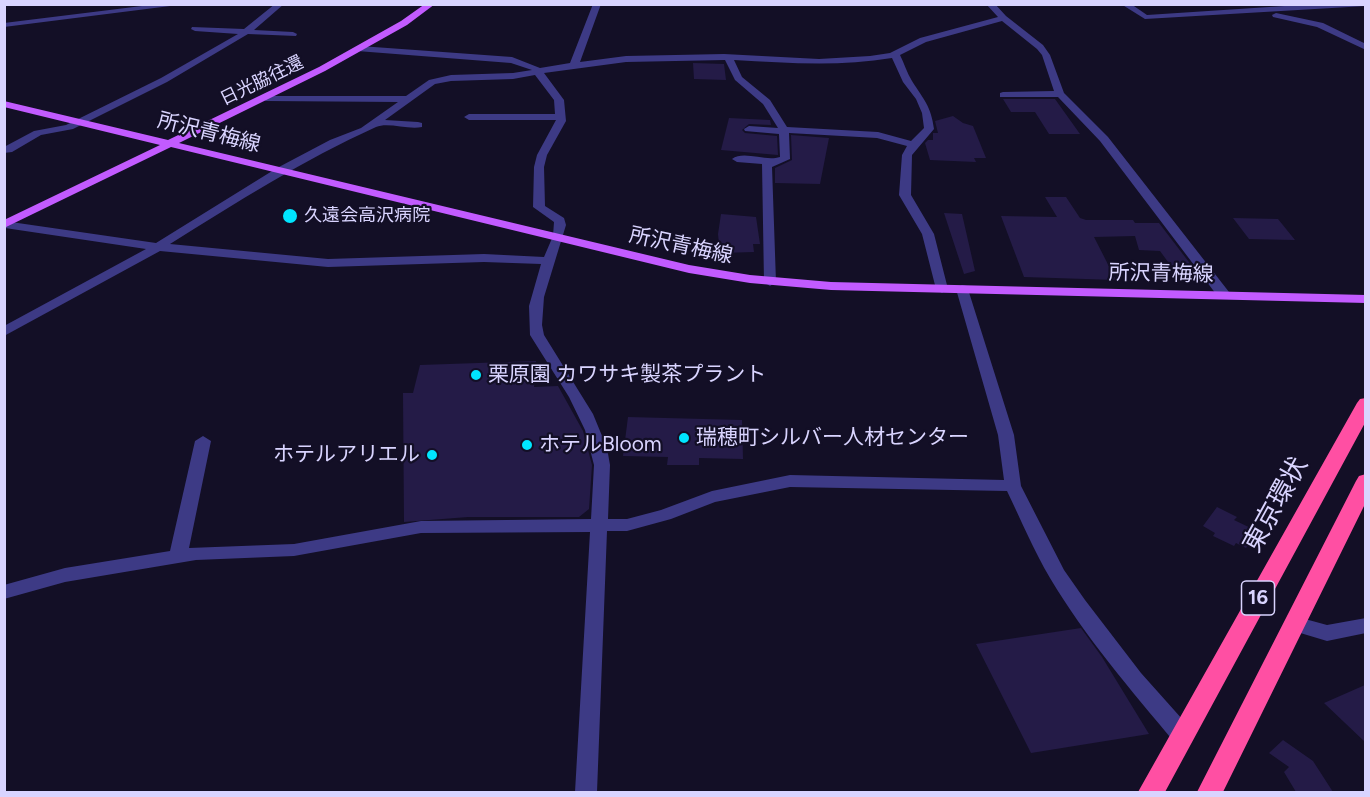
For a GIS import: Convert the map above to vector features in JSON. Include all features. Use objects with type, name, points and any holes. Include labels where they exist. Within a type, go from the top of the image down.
[{"type":"highway","name":"東京環状","points":[[1151,792],[1365,403]]},
{"type":"highway","name":"16","points":[[1210,792],[1365,481]]},
{"type":"main road","name":"日光脇往還","points":[[5,225],[266,98],[360,49],[431,4]]},
{"type":"main road","name":"所沢青梅線","points":[[4,104],[689,269],[770,282],[942,289],[1365,299]]},
{"type":"street","points":[[66,17],[81,4]]},
{"type":"street","points":[[4,25],[182,4]]},
{"type":"street","points":[[6,151],[38,133],[69,127],[162,81],[247,32],[280,4]]},
{"type":"street","points":[[574,64],[597,4]]},
{"type":"street","points":[[990,4],[1003,18],[1040,47],[1052,69],[1060,94],[1104,139],[1224,295]]},
{"type":"street","points":[[1125,4],[1145,16],[1363,4]]},
{"type":"street","points":[[1185,4],[1202,14]]},
{"type":"street","points":[[1240,4],[1257,11],[1320,25],[1365,48]]},
{"type":"street","points":[[4,332],[158,247],[280,170],[376,123],[425,85],[443,79],[500,77],[574,64],[626,59],[729,57],[819,62],[870,59],[896,54],[923,40],[1003,18]]},
{"type":"street","points":[[195,29],[293,34]]},
{"type":"street","points":[[360,49],[512,60],[535,68],[559,100],[561,121],[542,155],[538,184],[539,207],[560,220],[558,238],[534,306],[537,335],[592,426],[600,444],[601,524],[586,792]]},
{"type":"street","points":[[896,54],[908,82],[919,95],[927,112],[929,129],[907,155],[905,195],[928,234],[942,289]]},
{"type":"street","points":[[729,57],[738,78],[767,102],[784,131],[785,159],[772,162],[737,159]]},
{"type":"street","points":[[1003,95],[1060,94]]},
{"type":"street","points":[[266,98],[406,99]]},
{"type":"street","points":[[469,117],[560,117]]},
{"type":"street","points":[[376,123],[418,125]]},
{"type":"street","points":[[749,129],[878,135],[914,145]]},
{"type":"street","points":[[770,282],[767,165],[772,162]]},
{"type":"street","points":[[5,225],[158,247],[328,262],[484,258],[549,261]]},
{"type":"street","points":[[962,289],[1006,435],[1012,486],[1057,574],[1078,605],[1134,679],[1183,736]]},
{"type":"street","points":[[178,556],[202,441]]},
{"type":"street","points":[[4,592],[64,575],[196,553],[294,550],[392,531],[436,526],[627,525],[665,516],[712,497],[790,481],[1012,486]]},
{"type":"street","points":[[1294,624],[1328,633],[1365,625]]},
{"type":"building","points":[[693,63],[724,64],[726,80],[694,79]]},
{"type":"building","points":[[1003,99],[1055,99],[1080,134],[1049,134],[1035,112],[1011,112]]},
{"type":"building","points":[[953,116],[973,126],[986,158],[974,158],[976,162],[930,160],[925,143],[933,140],[933,133],[938,133],[935,121]]},
{"type":"building","points":[[729,118],[770,120],[771,125],[749,124],[742,130],[745,133],[777,136],[778,155],[721,150]]},
{"type":"building","points":[[791,135],[829,138],[820,184],[775,183],[775,168],[792,160]]},
{"type":"building","points":[[1045,197],[1066,197],[1080,218],[1086,220],[1133,220],[1135,223],[1159,223],[1195,270],[1180,270],[1177,266],[1171,266],[1160,251],[1139,250],[1135,236],[1094,237],[1116,280],[1024,277],[1001,216],[1057,217]]},
{"type":"building","points":[[944,213],[962,214],[975,271],[964,274]]},
{"type":"building","points":[[721,214],[756,217],[760,244],[753,244],[754,252],[720,253],[718,234]]},
{"type":"building","points":[[1233,218],[1278,219],[1295,240],[1249,239]]},
{"type":"building","points":[[536,361],[534,387],[558,386],[583,431],[592,465],[589,509],[579,517],[468,517],[404,522],[403,393],[413,393],[420,365]]},
{"type":"building","name":"瑞穂町シルバー人材センター","points":[[628,417],[742,420],[743,459],[699,458],[699,465],[667,465],[668,457],[623,456]]},
{"type":"building","points":[[1217,507],[1237,517],[1234,520],[1259,532],[1246,548],[1236,543],[1234,546],[1213,536],[1215,533],[1203,526]]},
{"type":"building","points":[[1081,628],[1102,657],[1149,734],[1031,753],[976,644]]},
{"type":"building","points":[[1365,685],[1365,742],[1324,703]]},
{"type":"building","points":[[1283,740],[1313,761],[1333,792],[1296,792],[1284,772],[1289,767],[1269,753]]},
{"type":"place","name":"久遠会高沢病院","points":[[290,216]]},
{"type":"place","name":"栗原園 カワサキ製茶プラント","points":[[476,375]]},
{"type":"place","name":"瑞穂町シルバー人材センター","points":[[684,438]]},
{"type":"place","name":"ホテルBloom","points":[[527,445]]},
{"type":"place","name":"ホテルアリエル","points":[[432,455]]}]
